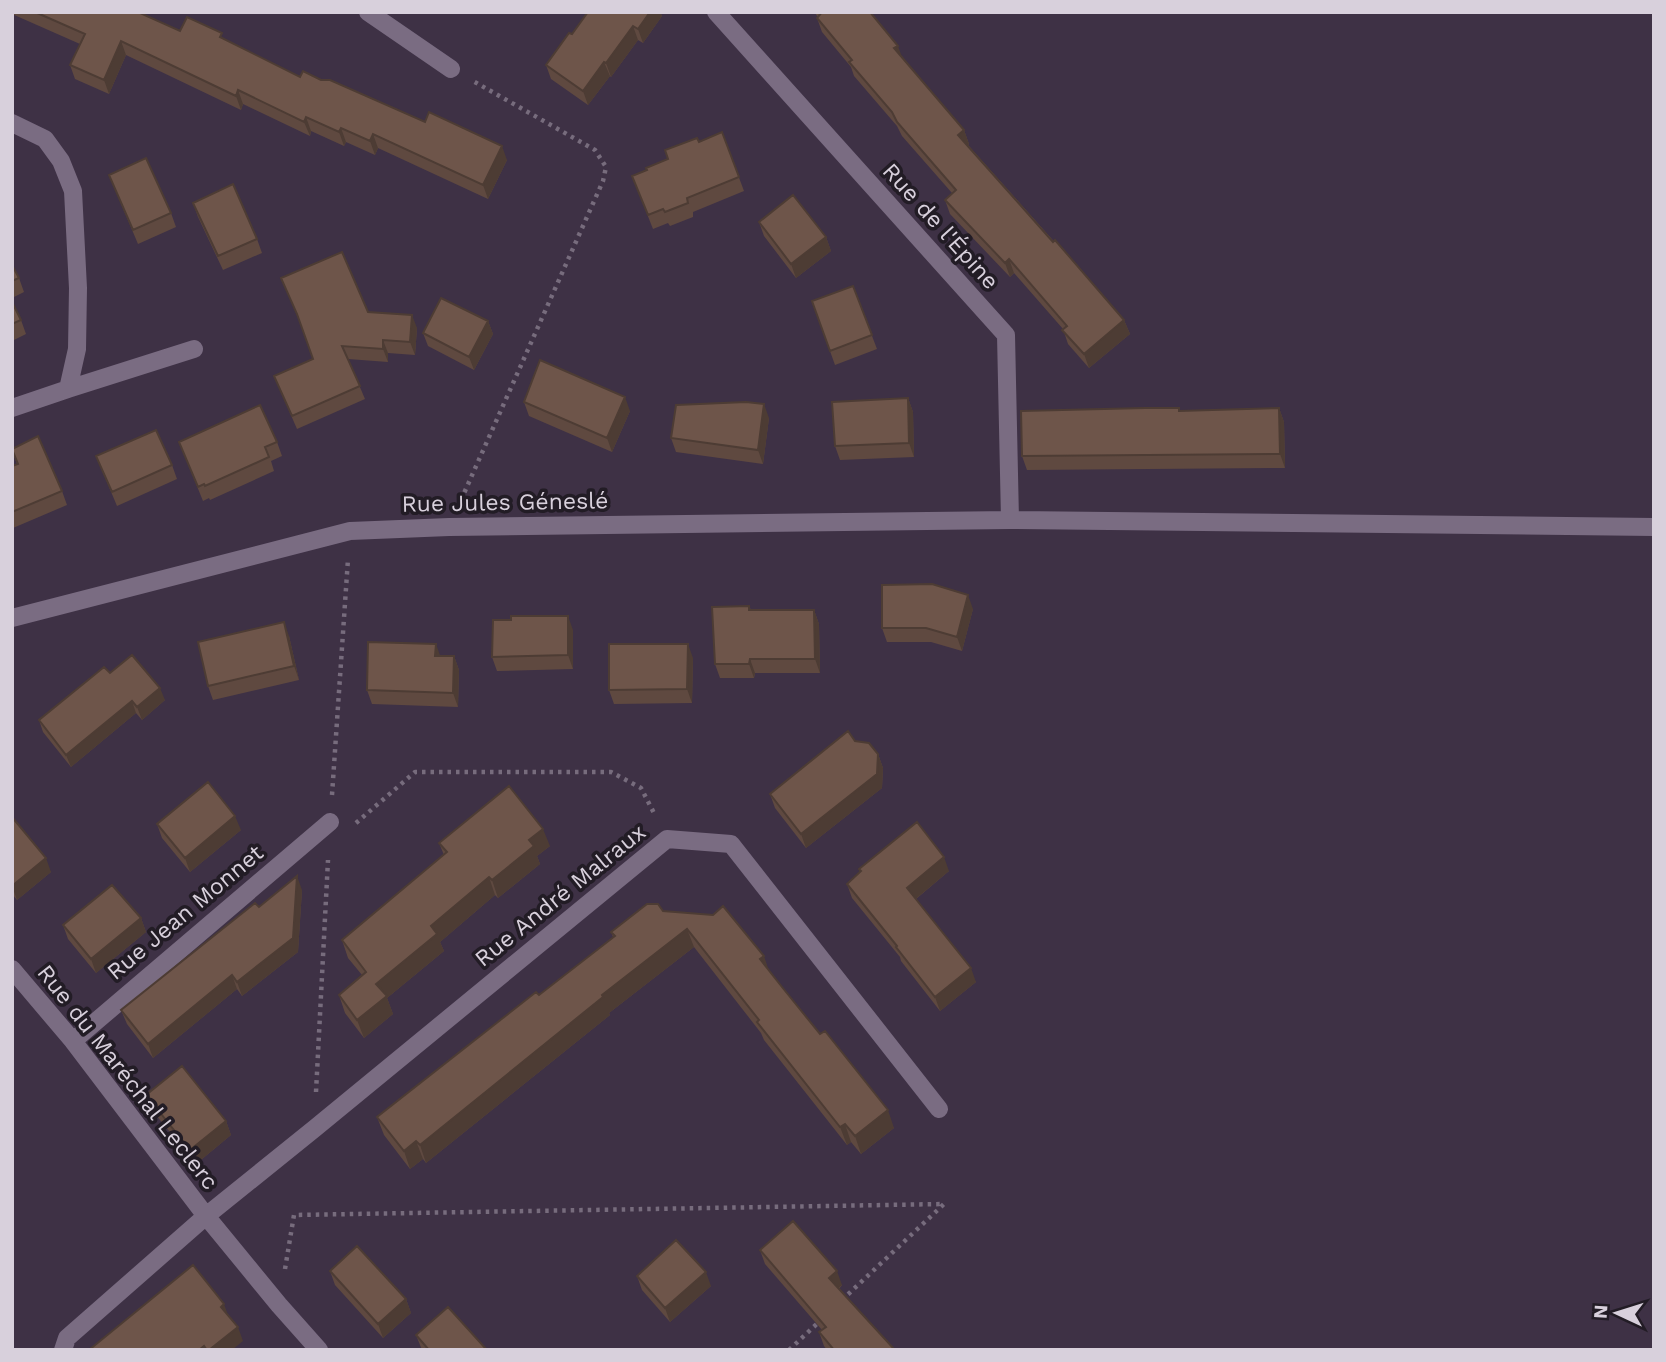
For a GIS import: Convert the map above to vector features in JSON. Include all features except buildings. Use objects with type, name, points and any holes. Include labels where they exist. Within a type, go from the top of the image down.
[{"type":"street","points":[[368,12],[451,69]]},
{"type":"street","name":"Rue de l'Épine","points":[[716,12],[1006,335],[1010,520]]},
{"type":"street","points":[[12,123],[45,139],[61,161],[73,191],[78,288],[77,349],[68,389]]},
{"type":"street","points":[[12,408],[194,349]]},
{"type":"street","name":"Rue Jules Géneslé","points":[[12,618],[351,531],[449,527],[1010,520],[1654,527]]},
{"type":"street","name":"Rue Jean Monnet","points":[[72,1041],[330,822]]},
{"type":"street","name":"Rue André Malraux","points":[[63,1350],[67,1338],[206,1216],[667,839],[731,844],[939,1109]]},
{"type":"street","name":"Rue du Maréchal Leclerc","points":[[12,969],[72,1041],[206,1216],[318,1350]]},
{"type":"path","points":[[449,527],[603,181],[606,167],[595,150],[451,69]]},
{"type":"path","points":[[348,830],[415,772],[611,772],[641,788],[667,839]]},
{"type":"path","points":[[279,1305],[294,1215],[944,1203],[838,1304]]},
{"type":"path","points":[[789,1350],[828,1313]]}]
